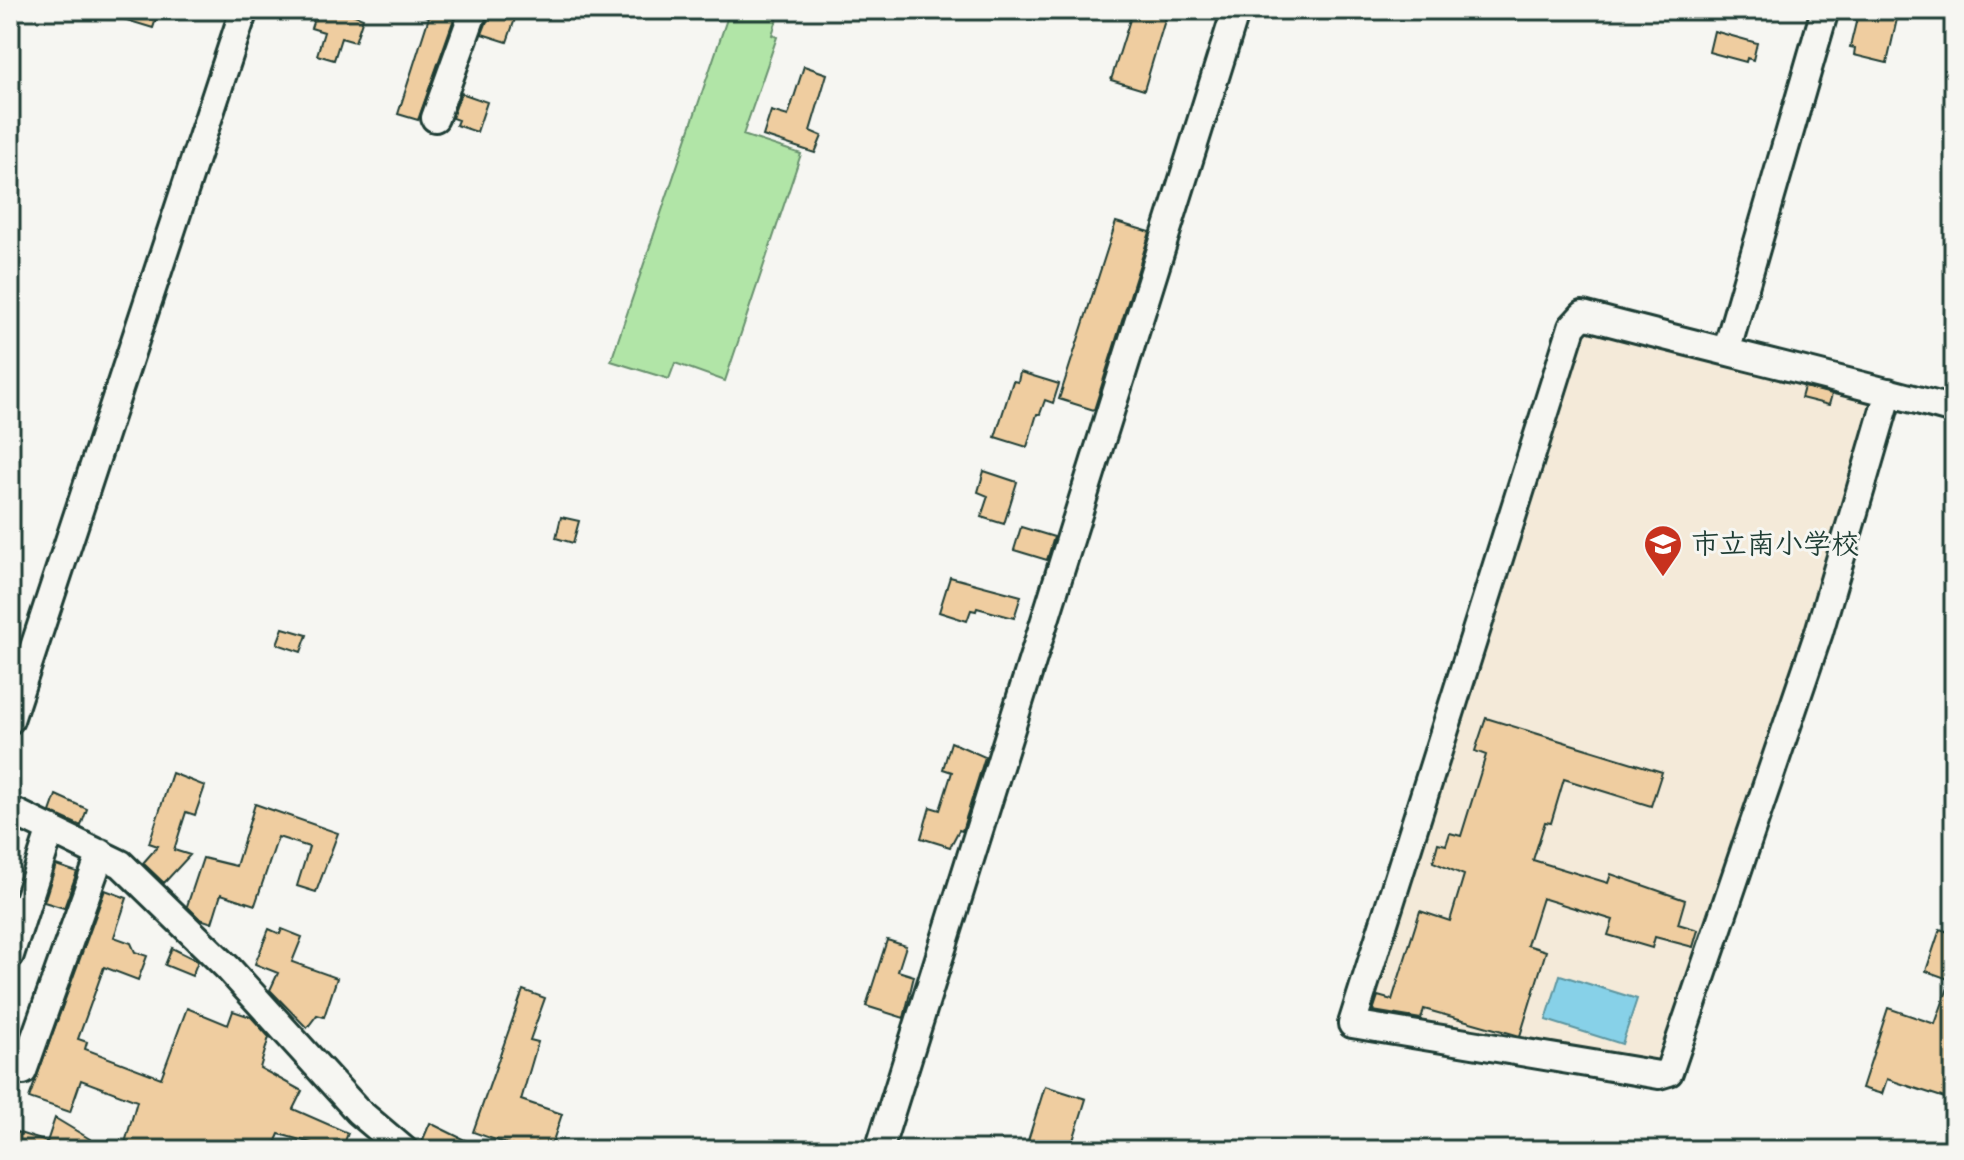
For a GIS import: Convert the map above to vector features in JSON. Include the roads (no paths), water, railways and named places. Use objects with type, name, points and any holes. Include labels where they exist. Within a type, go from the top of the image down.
[{"type":"street","points":[[10,720],[244,10]]},
{"type":"street","points":[[435,118],[474,10]]},
{"type":"street","points":[[879,1150],[1236,10]]},
{"type":"street","points":[[1727,349],[1825,10]]},
{"type":"street","points":[[1889,392],[1819,632],[1669,1072],[1659,1075],[1352,1024],[1572,327],[1583,315],[1727,349],[1889,392],[1954,410]]},
{"type":"street","points":[[10,810],[121,864],[218,958],[358,1111],[404,1150]]},
{"type":"street","points":[[10,955],[51,829]]},
{"type":"street","points":[[23,1071],[101,853]]},
{"type":"water","points":[[1560,975],[1637,999],[1622,1044],[1546,1020]]},
{"type":"place","name":"市立南小学校","points":[[1663,578]]}]
